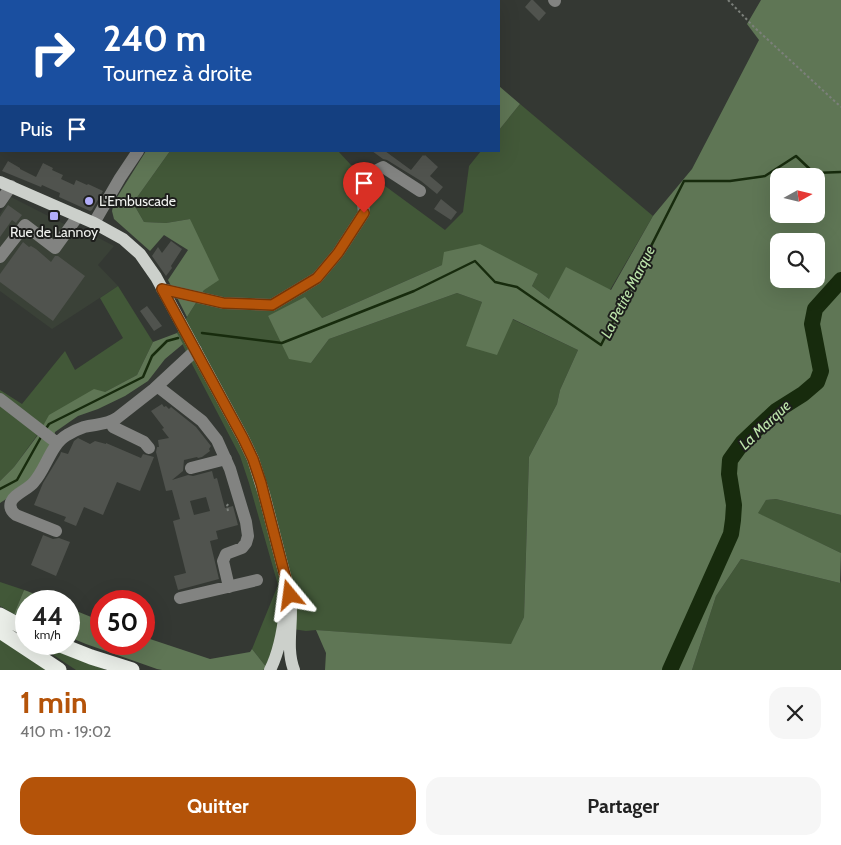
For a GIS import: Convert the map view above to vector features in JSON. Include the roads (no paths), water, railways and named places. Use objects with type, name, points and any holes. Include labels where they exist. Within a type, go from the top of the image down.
[{"type":"highway","points":[[0,615],[15,623]]},
{"type":"highway","points":[[0,631],[59,670]]},
{"type":"highway","points":[[80,653],[132,670]]},
{"type":"main road","points":[[5,184],[94,223],[118,236],[131,246],[147,265],[162,289],[253,459],[264,494],[291,601],[290,654],[294,670]]},
{"type":"main road","points":[[270,670],[274,662],[284,620],[285,578]]},
{"type":"street","points":[[94,223],[137,152]]},
{"type":"street","points":[[162,289],[223,303],[272,305],[317,278],[338,253],[364,213],[361,185],[369,174],[383,167],[420,191]]},
{"type":"street","points":[[0,202],[5,184]]},
{"type":"street","points":[[0,257],[26,225],[56,248],[78,216]]},
{"type":"street","points":[[0,399],[50,437],[66,435],[82,428],[111,422],[157,386],[196,350]]},
{"type":"street","points":[[157,386],[202,421],[217,440],[230,469],[246,522],[248,536],[242,548],[226,554],[223,561],[229,587]]},
{"type":"street","points":[[111,422],[113,427],[144,442],[149,448]]},
{"type":"street","points":[[50,437],[42,472],[33,484],[14,498],[10,507],[16,515],[56,531]]},
{"type":"street","points":[[191,468],[226,459]]},
{"type":"street","points":[[180,598],[257,580]]},
{"type":"waterway","name":"La Petite Marque","points":[[202,333],[282,343],[414,291],[475,261],[495,282],[517,287],[601,345],[684,181],[730,181],[765,176],[796,156],[814,173],[841,172]]},
{"type":"waterway","name":"La Marque","points":[[670,670],[731,534],[734,505],[729,474],[730,460],[743,442],[776,411],[803,394],[817,382],[821,371],[812,324],[815,309],[841,280]]},
{"type":"waterway","name":"La Petite Marque","points":[[45,430],[49,424],[143,377],[152,356],[167,341],[178,338]]},
{"type":"waterway","name":"La Petite Marque","points":[[0,489],[17,480],[41,437]]},
{"type":"place","name":"L'Embuscade","points":[[89,201]]},
{"type":"place","name":"Rue de Lannoy","points":[[54,216]]}]
